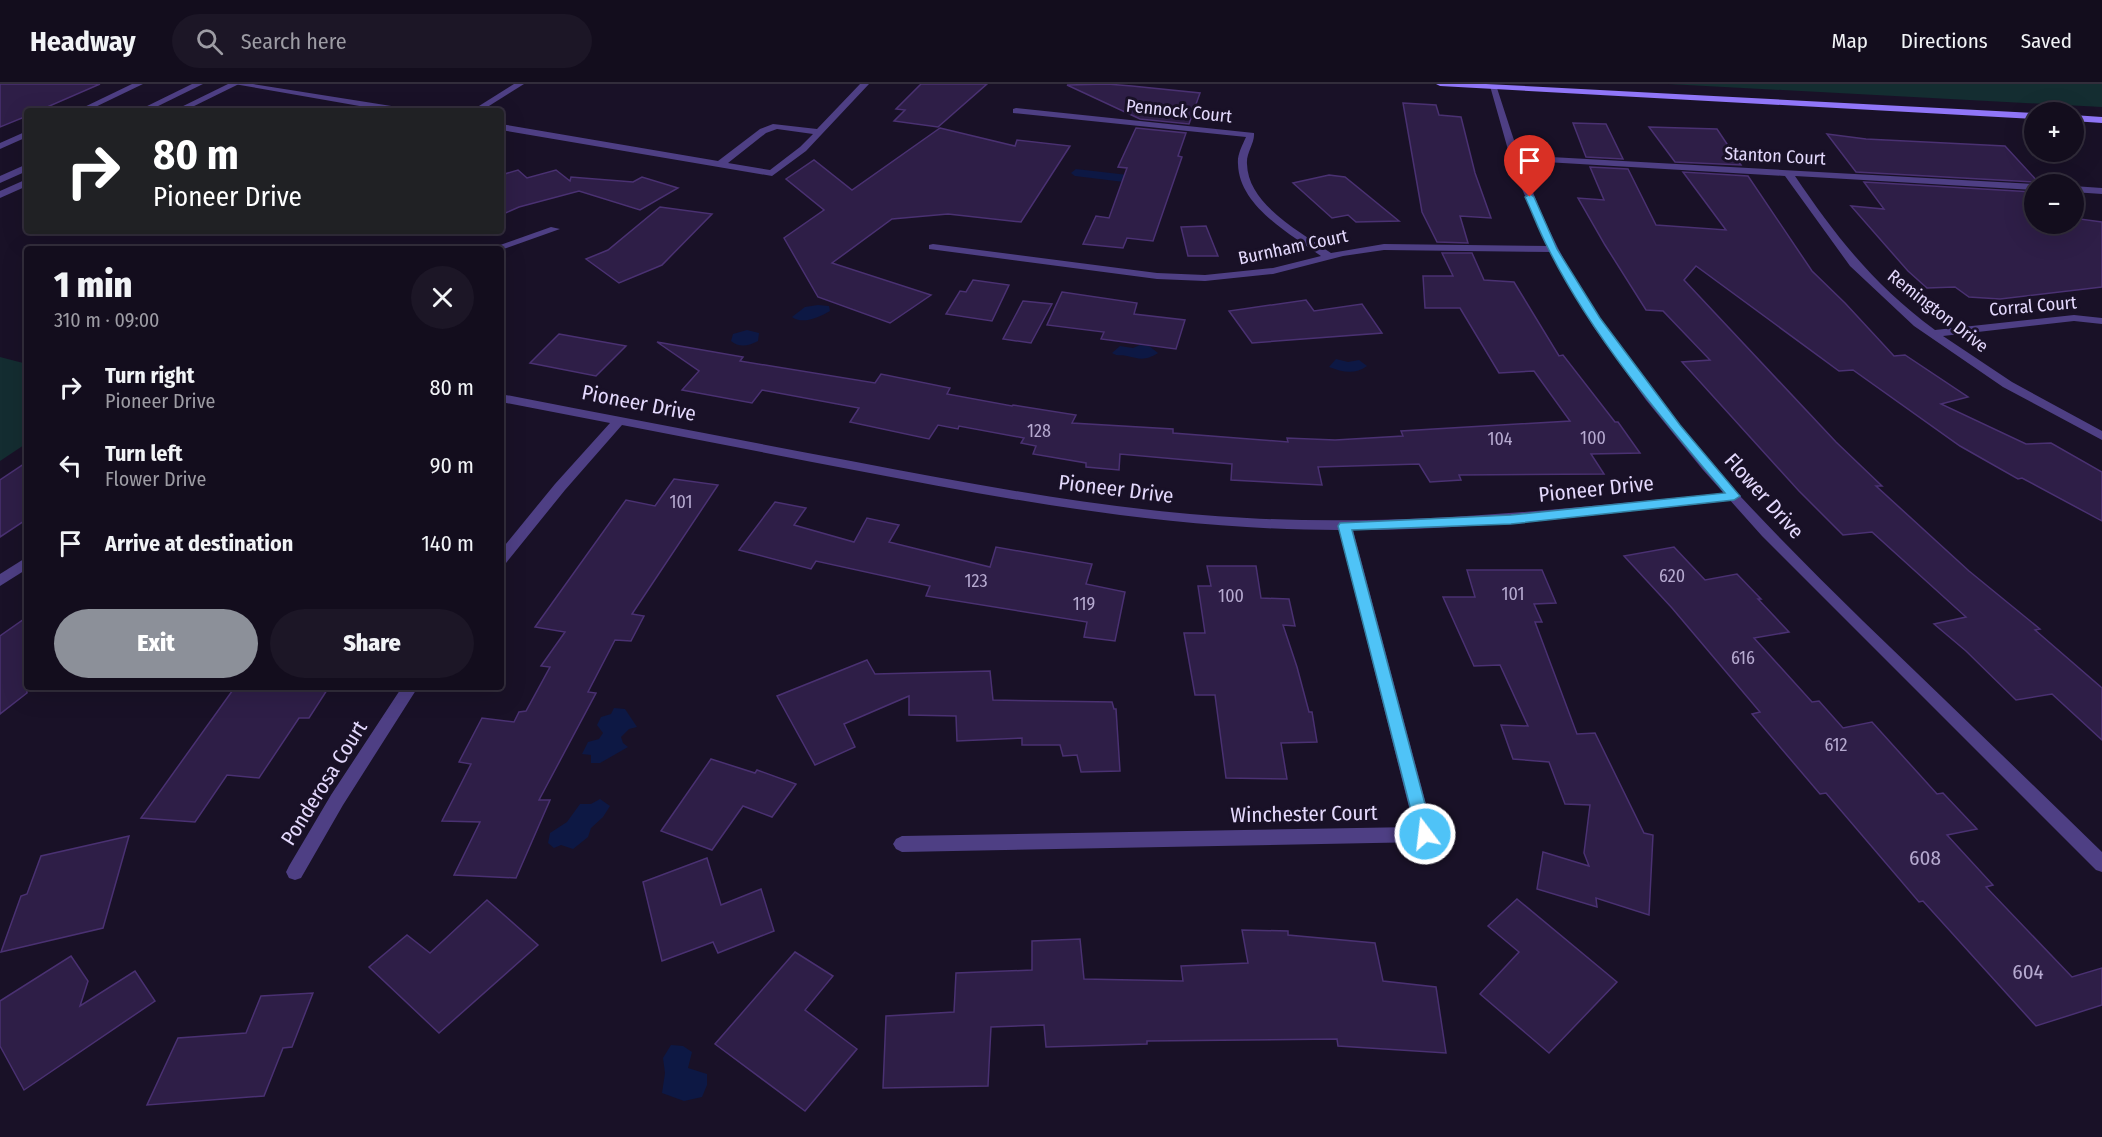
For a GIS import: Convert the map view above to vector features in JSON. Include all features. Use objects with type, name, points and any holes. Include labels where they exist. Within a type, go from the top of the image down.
[{"type":"main road","points":[[1440,84],[1493,85],[2024,115]]},
{"type":"main road","points":[[2084,119],[2102,120]]},
{"type":"street","points":[[87,108],[139,84]]},
{"type":"street","points":[[147,108],[199,84]]},
{"type":"street","points":[[184,108],[236,84],[385,108]]},
{"type":"street","points":[[480,108],[520,84]]},
{"type":"street","points":[[504,128],[772,173],[803,149],[865,84]]},
{"type":"street","name":"Flower Drive","points":[[1493,85],[1515,158],[1537,217],[1553,249],[1595,319],[1623,360],[1676,428],[1734,496],[1829,597],[2102,864]]},
{"type":"street","name":"Pennock Court","points":[[1016,111],[1251,135],[1242,161],[1249,189],[1274,216],[1328,256]]},
{"type":"street","points":[[720,164],[763,131],[776,126],[820,132]]},
{"type":"street","points":[[0,146],[24,135]]},
{"type":"street","name":"Stanton Court","points":[[1515,158],[2024,186]]},
{"type":"street","points":[[0,180],[24,168]]},
{"type":"street","name":"Remington Drive","points":[[1788,173],[1839,246],[1863,274],[1895,304],[1932,334],[2003,382],[2102,436]]},
{"type":"street","points":[[0,195],[24,183]]},
{"type":"street","points":[[2084,190],[2102,191]]},
{"type":"street","points":[[503,246],[555,229]]},
{"type":"street","name":"Burnham Court","points":[[933,247],[1181,277],[1251,274],[1283,269],[1362,249],[1406,246],[1553,249]]},
{"type":"street","name":"Corral Court","points":[[1932,334],[2074,318],[2102,321]]},
{"type":"street","name":"Pioneer Drive","points":[[504,399],[1055,503],[1163,517],[1250,524],[1345,526],[1511,519],[1734,496]]},
{"type":"street","points":[[504,556],[560,487],[620,421]]},
{"type":"street","name":"Winchester Court","points":[[902,844],[1425,834],[1345,526]]},
{"type":"street","points":[[0,581],[24,564]]},
{"type":"street","name":"Ponderosa Court","points":[[295,872],[408,690]]},
{"type":"green space","points":[[1668,84],[2102,84],[2102,107],[2084,106],[2084,102],[2024,103]]},
{"type":"green space","points":[[0,357],[24,363],[24,445],[0,461]]},
{"type":"water","points":[[1076,169],[1128,175],[1124,182],[1075,176],[1071,173]]},
{"type":"water","points":[[829,306],[830,311],[806,320],[792,317],[805,307]]},
{"type":"water","points":[[747,330],[759,333],[758,341],[744,346],[731,341],[733,334]]},
{"type":"water","points":[[1140,345],[1149,346],[1158,353],[1142,359],[1112,353],[1120,346],[1133,348]]},
{"type":"water","points":[[1336,359],[1348,362],[1359,360],[1367,366],[1358,371],[1348,372],[1329,367]]},
{"type":"water","points":[[614,708],[625,709],[637,727],[629,729],[621,737],[623,743],[628,747],[600,763],[591,763],[591,755],[582,754],[588,742],[599,739],[603,733],[597,725],[601,717],[611,714]]},
{"type":"water","points":[[600,799],[610,806],[603,817],[591,828],[588,837],[573,849],[561,845],[554,848],[548,843],[550,833],[567,822],[580,804],[591,804]]},
{"type":"water","points":[[671,1045],[683,1046],[692,1052],[688,1068],[707,1074],[707,1085],[702,1097],[684,1101],[662,1093],[665,1073],[663,1058]]},
{"type":"building","points":[[0,84],[100,84],[45,108],[24,108],[24,117],[0,127]]},
{"type":"building","points":[[921,84],[987,84],[938,127],[894,121],[905,110],[896,109]]},
{"type":"building","points":[[1107,84],[1200,93],[1189,124],[1140,119],[1067,85]]},
{"type":"building","points":[[1403,103],[1436,105],[1439,115],[1461,117],[1475,173],[1491,218],[1460,216],[1468,243],[1437,242],[1422,212]]},
{"type":"building","points":[[1573,123],[1606,124],[1623,159],[1586,157]]},
{"type":"building","points":[[1649,127],[1717,129],[1741,165],[1675,162]]},
{"type":"building","points":[[940,128],[1015,146],[1017,140],[1070,146],[1021,222],[948,214],[892,219],[832,263],[931,295],[890,323],[818,297],[784,238],[824,210],[786,179],[814,160],[852,190]]},
{"type":"building","points":[[1136,128],[1186,133],[1178,156],[1182,157],[1153,241],[1127,238],[1123,248],[1083,244],[1096,216],[1109,218],[1127,168],[1118,167]]},
{"type":"building","points":[[1827,134],[1866,139],[2005,146],[2031,174],[2024,174],[2024,181],[1856,172]]},
{"type":"building","points":[[1590,167],[1628,169],[1656,225],[1726,230],[1683,172],[1748,176],[1812,271],[1894,356],[1905,355],[1968,397],[1941,404],[2026,444],[2051,443],[2102,472],[2102,521],[2022,478],[2018,479],[1960,446],[1853,370],[1839,371],[1696,266],[1684,280],[1836,442],[1882,486],[1876,486],[1969,571],[2040,629],[2035,630],[2102,688],[2102,740],[2052,694],[2016,700],[1966,651],[1934,624],[1966,617],[1872,532],[1843,535],[1799,491],[1682,362],[1710,360],[1663,311],[1646,310],[1605,245],[1578,198],[1604,200]]},
{"type":"building","points":[[518,170],[527,178],[556,170],[570,181],[571,177],[633,182],[642,177],[678,188],[640,210],[579,191],[519,207],[504,214],[504,174]]},
{"type":"building","points":[[1329,175],[1345,177],[1399,221],[1356,222],[1348,215],[1332,218],[1293,183]]},
{"type":"building","points":[[1864,182],[2024,191],[2024,234],[2084,234],[2084,220],[2102,222],[2102,287],[2000,299],[1969,297],[1955,287],[1927,288],[1908,271],[1851,206],[1884,209]]},
{"type":"building","points":[[660,207],[712,214],[662,265],[619,283],[586,259],[608,250]]},
{"type":"building","points":[[1206,226],[1218,256],[1188,256],[1181,227]]},
{"type":"building","points":[[1442,253],[1472,253],[1484,280],[1514,282],[1559,356],[1563,355],[1615,422],[1618,422],[1640,453],[1591,454],[1604,474],[1459,475],[1461,480],[1430,482],[1419,464],[1318,467],[1322,485],[1231,480],[1232,464],[1120,454],[1119,470],[1086,467],[1086,463],[1033,454],[1036,446],[1021,443],[1024,438],[959,426],[958,429],[938,425],[929,439],[850,422],[859,408],[762,390],[752,403],[682,390],[699,371],[657,342],[743,357],[740,361],[875,383],[881,374],[950,388],[947,394],[1076,415],[1072,423],[1173,429],[1173,433],[1288,442],[1287,438],[1335,440],[1403,436],[1401,431],[1570,421],[1534,371],[1499,373],[1460,308],[1425,308],[1423,276],[1453,276]]},
{"type":"building","points":[[973,280],[1009,285],[992,321],[946,314],[960,291],[966,292]]},
{"type":"building","points":[[1062,292],[1137,303],[1134,314],[1185,320],[1176,349],[1101,339],[1104,332],[1047,325]]},
{"type":"building","points":[[1306,300],[1314,311],[1362,304],[1382,333],[1252,343],[1229,311]]},
{"type":"building","points":[[1023,301],[1052,304],[1031,343],[1003,339]]},
{"type":"building","points":[[559,334],[626,346],[596,376],[530,363]]},
{"type":"building","points":[[24,464],[24,521],[0,537],[0,480]]},
{"type":"building","points":[[674,479],[718,485],[632,614],[644,616],[631,641],[615,640],[588,692],[596,693],[539,800],[550,800],[516,878],[454,875],[480,822],[442,821],[471,764],[459,762],[482,718],[514,722],[519,712],[526,711],[550,667],[541,666],[565,632],[535,627],[626,500],[655,506]]},
{"type":"building","points":[[775,502],[806,508],[794,525],[854,542],[867,518],[899,525],[889,542],[990,567],[996,547],[1092,564],[1086,584],[1125,592],[1115,641],[1084,637],[1087,622],[926,596],[930,586],[816,561],[811,569],[739,550]]},
{"type":"building","points":[[1674,547],[1705,580],[1737,574],[1789,632],[1754,638],[1812,702],[1819,701],[1843,728],[1872,722],[1937,794],[1943,793],[1977,829],[1947,835],[1993,885],[1986,887],[2072,977],[2102,968],[2102,1005],[2036,1026],[1923,901],[1919,902],[1826,793],[1820,794],[1752,714],[1760,712],[1672,608],[1624,556]]},
{"type":"building","points":[[1207,566],[1256,566],[1261,598],[1289,599],[1295,626],[1283,625],[1309,712],[1312,712],[1317,742],[1281,743],[1287,779],[1226,778],[1215,695],[1195,695],[1184,633],[1205,633],[1198,586],[1211,586]]},
{"type":"building","points":[[1467,570],[1542,570],[1556,603],[1534,604],[1542,622],[1535,622],[1577,734],[1595,733],[1644,833],[1653,835],[1649,915],[1596,898],[1597,907],[1537,889],[1543,852],[1589,866],[1584,853],[1590,805],[1565,804],[1549,762],[1513,759],[1501,725],[1528,726],[1500,665],[1474,666],[1443,597],[1475,597]]},
{"type":"building","points":[[24,619],[24,690],[27,690],[27,693],[0,714],[0,636]]},
{"type":"building","points":[[867,660],[875,674],[990,671],[993,700],[1112,702],[1116,709],[1120,771],[1081,772],[1077,755],[1063,756],[1060,745],[1022,745],[1022,738],[957,741],[956,716],[909,715],[909,696],[844,724],[855,747],[815,765],[777,696]]},
{"type":"building","points":[[233,690],[327,690],[309,718],[299,718],[259,778],[227,775],[195,822],[141,818]]},
{"type":"building","points":[[711,759],[755,773],[757,770],[796,784],[772,817],[743,806],[712,850],[661,831]]},
{"type":"building","points":[[129,836],[103,928],[1,952],[21,896],[27,894],[41,856]]},
{"type":"building","points":[[707,858],[721,905],[761,889],[774,931],[718,953],[713,942],[662,961],[643,882]]},
{"type":"building","points":[[1517,899],[1617,982],[1549,1053],[1480,994],[1519,952],[1488,926]]},
{"type":"building","points":[[487,900],[538,945],[439,1033],[369,967],[407,935],[430,953]]},
{"type":"building","points":[[1242,930],[1288,931],[1288,935],[1375,943],[1383,981],[1436,987],[1446,1053],[1338,1046],[1337,1039],[1147,1041],[1147,1044],[1046,1047],[1044,1025],[991,1027],[988,1086],[883,1088],[886,1016],[954,1012],[956,973],[1032,970],[1032,941],[1080,939],[1084,979],[1183,981],[1181,966],[1248,963]]},
{"type":"building","points":[[795,952],[833,976],[805,1010],[857,1049],[805,1111],[715,1044]]},
{"type":"building","points":[[71,956],[88,981],[80,1006],[135,971],[155,1001],[24,1090],[0,1046],[0,1001]]},
{"type":"building","points":[[313,993],[292,1047],[283,1048],[264,1096],[147,1105],[178,1038],[246,1033],[261,996]]},
{"type":"route","points":[[1425,834],[1345,526],[1511,519],[1734,496],[1676,428],[1623,360],[1595,319],[1553,249],[1530,197]]}]
